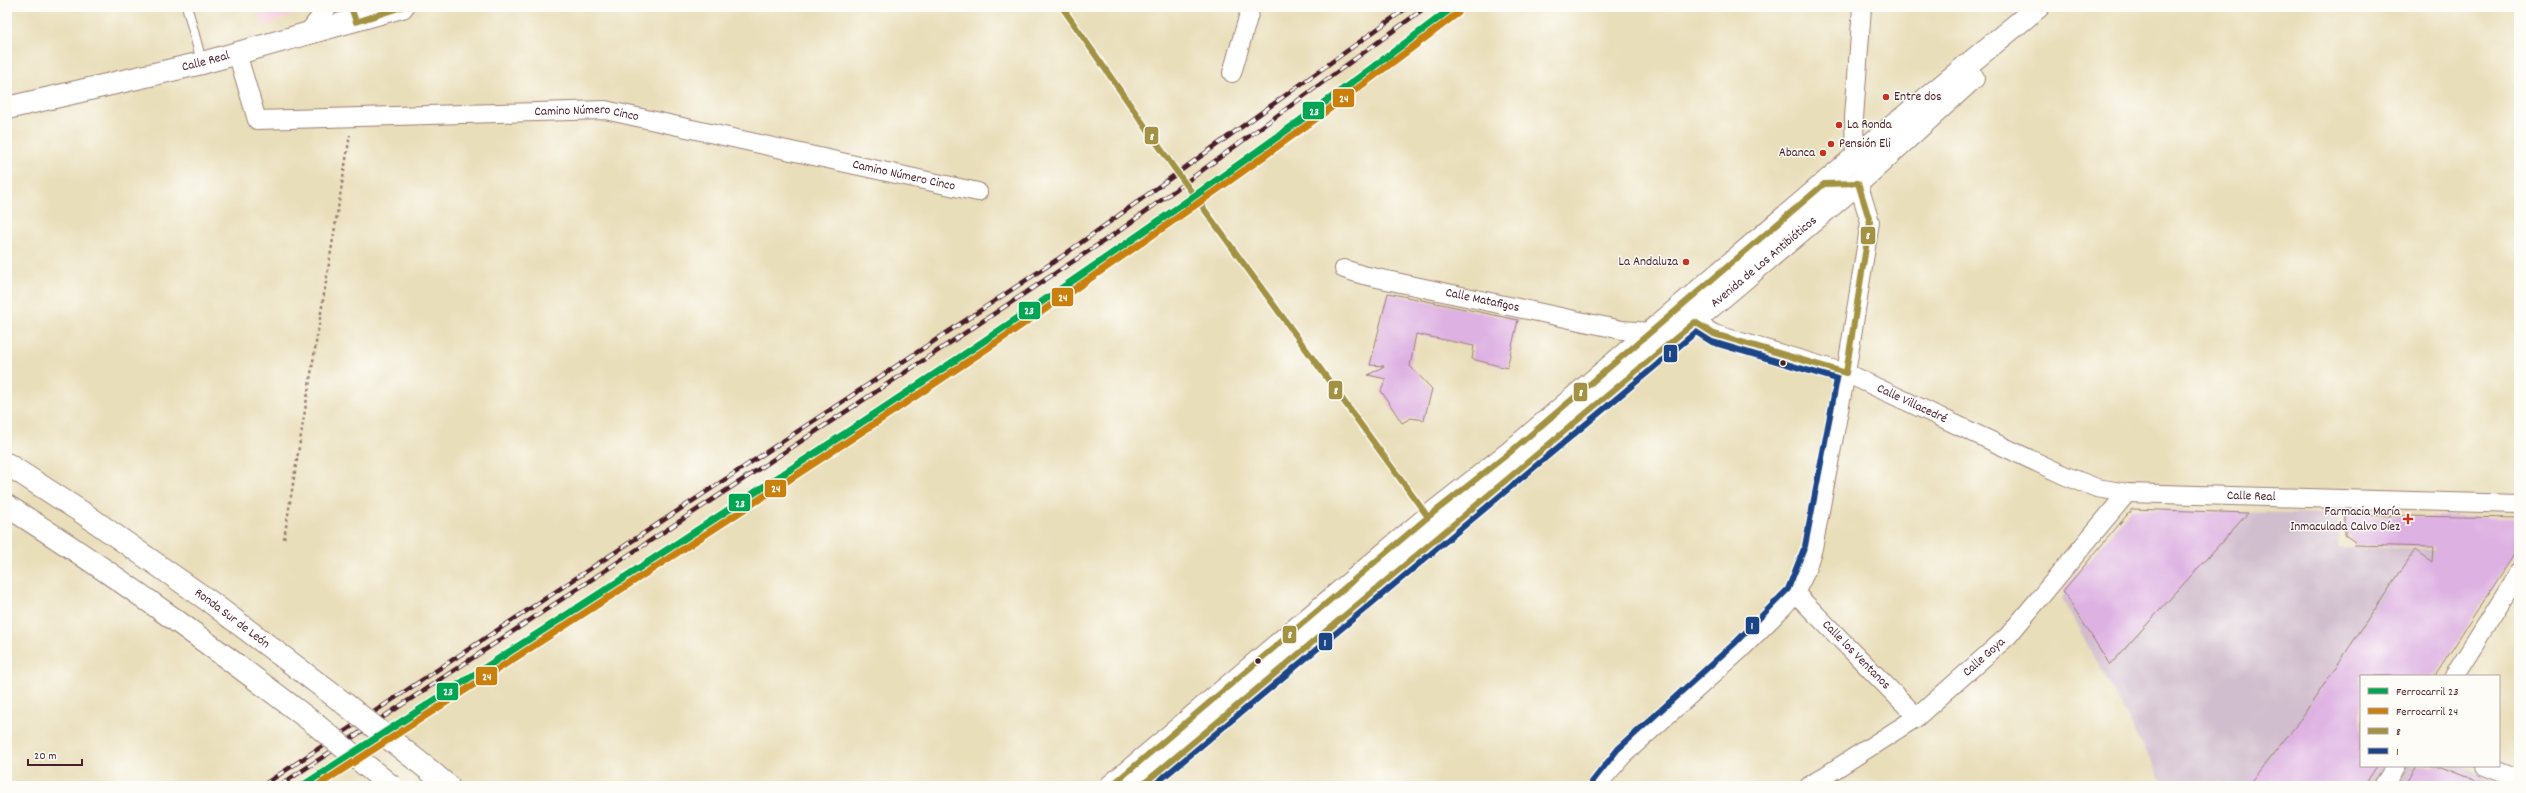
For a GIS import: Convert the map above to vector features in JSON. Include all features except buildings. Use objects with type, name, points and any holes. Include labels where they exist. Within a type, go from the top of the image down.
[{"type":"main road","name":"Avenida de Los Antibióticos","points":[[1111,786],[1428,517],[1508,454],[1624,356],[1855,157],[2038,7]]},
{"type":"main road","name":"Avenida de Los Antibióticos","points":[[1141,786],[1695,322],[1858,183],[2048,7]]},
{"type":"main road","name":"Calle Real","points":[[7,108],[202,63],[307,34],[354,14],[389,9]]},
{"type":"main road","points":[[1824,184],[1858,183],[1855,157]]},
{"type":"main road","points":[[1651,332],[1668,331],[1695,322],[1696,306],[1764,248],[1787,215]]},
{"type":"main road","name":"Ronda Sur de León","points":[[7,464],[83,513],[209,601],[345,704],[448,786]]},
{"type":"main road","points":[[1298,653],[1325,619],[1423,536],[1428,517],[1450,516],[1478,503]]},
{"type":"main road","points":[[7,506],[66,543],[194,632],[315,724],[390,786]]},
{"type":"main road","points":[[1126,786],[1151,765],[1179,728]]},
{"type":"street","points":[[307,34],[328,7]]},
{"type":"street","points":[[1232,73],[1251,7]]},
{"type":"street","points":[[1855,157],[1854,118],[1862,7]]},
{"type":"street","name":"Camino Número Cinco","points":[[237,53],[257,120],[604,110],[978,192]]},
{"type":"street","points":[[1599,786],[1623,755],[1762,630],[1794,593],[1805,573],[1813,548],[1846,373],[1870,222],[1858,183]]},
{"type":"street","name":"Calle Matafigos","points":[[1344,269],[1363,275],[1622,330],[1651,332]]},
{"type":"street","name":"Calle Villacedré","points":[[1695,322],[1714,334],[1846,373],[2066,476],[2097,488],[2127,493]]},
{"type":"street","points":[[1622,330],[1624,356]]},
{"type":"street","name":"Calle Real","points":[[2127,493],[2519,504]]},
{"type":"street","name":"Calle Goya","points":[[1809,786],[1917,717],[2008,636],[2127,493]]},
{"type":"street","points":[[2455,675],[2519,574]]},
{"type":"street","name":"Calle los Ventanos","points":[[1794,593],[1917,717]]},
{"type":"street","points":[[2383,786],[2395,767]]},
{"type":"street","points":[[2488,767],[2519,779]]},
{"type":"lane","points":[[187,7],[202,63]]},
{"type":"path","points":[[284,539],[352,118]]},
{"type":"shaded area","points":[[255,7],[315,7],[264,26]]},
{"type":"shaded area","points":[[2132,510],[2338,514],[2339,547],[2469,550],[2362,675],[2360,675],[2360,767],[2463,767],[2511,786],[2165,786],[2062,598]]},
{"type":"railway","points":[[262,786],[1061,257],[1408,7]]},
{"type":"railway","points":[[279,786],[1119,231],[1426,7]]},
{"type":"rail line","name":"23","points":[[302,786],[739,503],[1029,311],[1314,111],[1453,7]]},
{"type":"rail line","name":"24","points":[[317,786],[751,505],[1038,314],[1320,116],[1458,13]]},
{"type":"transit line","name":"8","points":[[351,7],[356,22],[402,7]]},
{"type":"transit line","name":"8","points":[[1062,7],[1172,165],[1428,517]]},
{"type":"transit line","name":"8","points":[[1111,786],[1428,517],[1508,454],[1824,184],[1858,183],[1870,222],[1846,373],[1714,334],[1695,322],[1141,786]]},
{"type":"transit line","name":"1","points":[[1153,786],[1696,332],[1712,342],[1837,379],[1805,546],[1788,589],[1735,643],[1618,749],[1592,782]]},
{"type":"place","name":"Entre dos","points":[[1886,97]]},
{"type":"place","name":"La Ronda","points":[[1839,125]]},
{"type":"place","name":"Pensión Eli","points":[[1831,144]]},
{"type":"place","name":"Abanca","points":[[1823,153]]},
{"type":"place","name":"La Andaluza","points":[[1686,262]]},
{"type":"place","name":"Farmacia María Inmaculada Calvo Díez","points":[[2408,519]]}]
